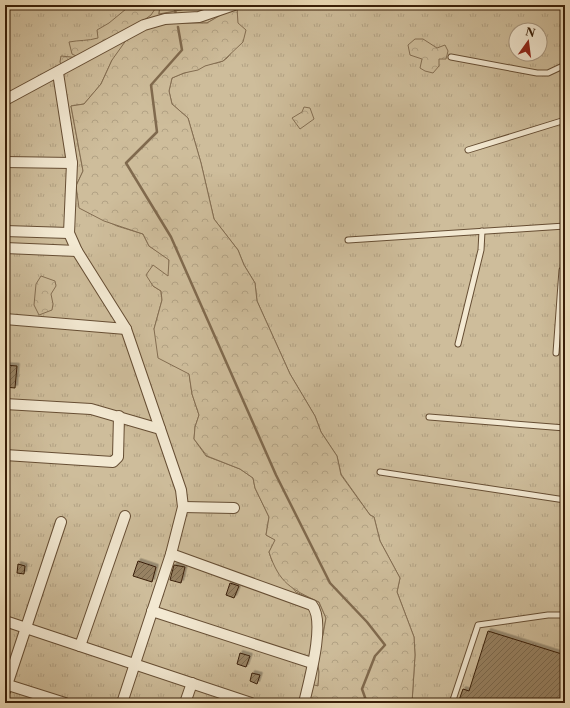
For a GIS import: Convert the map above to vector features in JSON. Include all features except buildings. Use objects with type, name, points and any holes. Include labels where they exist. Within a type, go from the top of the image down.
[{"type":"street","points":[[5,100],[58,73],[144,25],[165,19],[199,18],[234,5]]},
{"type":"street","points":[[58,73],[72,163],[69,233],[77,251],[126,329],[181,490],[183,507],[171,554],[122,703]]},
{"type":"street","points":[[5,162],[72,163]]},
{"type":"street","points":[[5,231],[69,233]]},
{"type":"street","points":[[5,248],[77,251]]},
{"type":"street","points":[[5,319],[126,329]]},
{"type":"street","points":[[5,404],[92,409],[160,428]]},
{"type":"street","points":[[5,455],[113,462],[118,458],[119,416]]},
{"type":"street","points":[[183,507],[234,508]]},
{"type":"street","points":[[80,646],[126,516]]},
{"type":"street","points":[[61,522],[6,687],[66,703]]},
{"type":"street","points":[[171,554],[312,605],[316,609],[318,626],[304,703]]},
{"type":"street","points":[[152,611],[312,663]]},
{"type":"street","points":[[5,621],[251,703]]},
{"type":"street","points":[[185,703],[192,683]]},
{"type":"lane","points":[[451,57],[537,73],[548,73],[565,64]]},
{"type":"lane","points":[[468,150],[565,120]]},
{"type":"lane","points":[[348,240],[565,226]]},
{"type":"lane","points":[[458,344],[481,250],[482,232]]},
{"type":"lane","points":[[556,354],[562,270],[565,267]]},
{"type":"lane","points":[[429,417],[565,428]]},
{"type":"lane","points":[[380,472],[565,500]]},
{"type":"lane","points":[[452,703],[478,625],[548,615],[565,615]]},
{"type":"green space","points":[[5,5],[160,5],[159,14],[207,5],[565,5],[565,703],[412,703],[415,655],[414,637],[397,592],[400,578],[380,541],[374,517],[370,515],[341,474],[337,456],[321,432],[315,416],[290,374],[257,301],[255,283],[244,265],[238,250],[214,219],[201,163],[188,118],[172,104],[169,91],[172,78],[206,65],[221,62],[232,52],[236,38],[237,9],[226,12],[207,23],[166,23],[112,60],[101,84],[84,104],[71,106],[83,171],[76,186],[80,208],[117,226],[143,234],[149,246],[169,259],[169,276],[153,286],[161,291],[162,300],[154,329],[175,365],[189,373],[192,394],[199,415],[195,427],[194,439],[206,456],[240,469],[253,478],[255,488],[269,517],[266,535],[276,540],[269,552],[272,561],[296,592],[319,602],[326,618],[323,635],[316,653],[319,672],[318,687],[302,703],[5,703]]},
{"type":"green space","points":[[126,5],[157,6],[151,15],[140,23],[64,71],[60,62],[61,56],[80,58],[72,54],[69,42],[98,38],[97,30],[109,23],[126,9]]},
{"type":"green space","points":[[160,5],[207,5],[159,14]]},
{"type":"green space","points":[[237,8],[238,23],[246,30],[243,42],[223,61],[172,78],[169,91],[172,104],[188,118],[201,163],[214,219],[238,250],[244,265],[255,283],[257,301],[290,374],[315,416],[321,432],[337,456],[341,475],[370,515],[374,517],[380,541],[400,578],[397,592],[414,637],[415,655],[412,703],[302,703],[311,684],[318,686],[319,672],[316,653],[323,635],[326,618],[319,602],[287,584],[277,571],[269,552],[275,540],[266,535],[269,517],[255,488],[253,478],[240,469],[207,456],[194,439],[195,427],[199,415],[192,394],[189,374],[158,358],[154,329],[162,300],[161,291],[153,286],[146,275],[153,265],[168,276],[169,260],[149,246],[143,234],[104,221],[79,208],[76,186],[83,171],[71,106],[84,104],[101,84],[112,60],[127,39],[146,28],[166,23],[207,23],[226,12]]},
{"type":"green space","points":[[415,39],[423,39],[437,48],[445,45],[448,51],[446,59],[439,59],[439,66],[433,73],[420,68],[422,59],[410,55],[408,45]]},
{"type":"green space","points":[[304,107],[310,108],[314,119],[300,129],[292,118],[302,112]]},
{"type":"green space","points":[[41,276],[55,281],[56,286],[51,294],[53,304],[52,310],[39,315],[34,305],[36,284]]},
{"type":"waterway","points":[[174,5],[176,15]]},
{"type":"waterway","points":[[178,27],[182,50],[151,85],[157,132],[126,163],[171,237],[276,475],[330,583],[367,622],[385,645],[375,656],[362,689],[367,703]]}]
